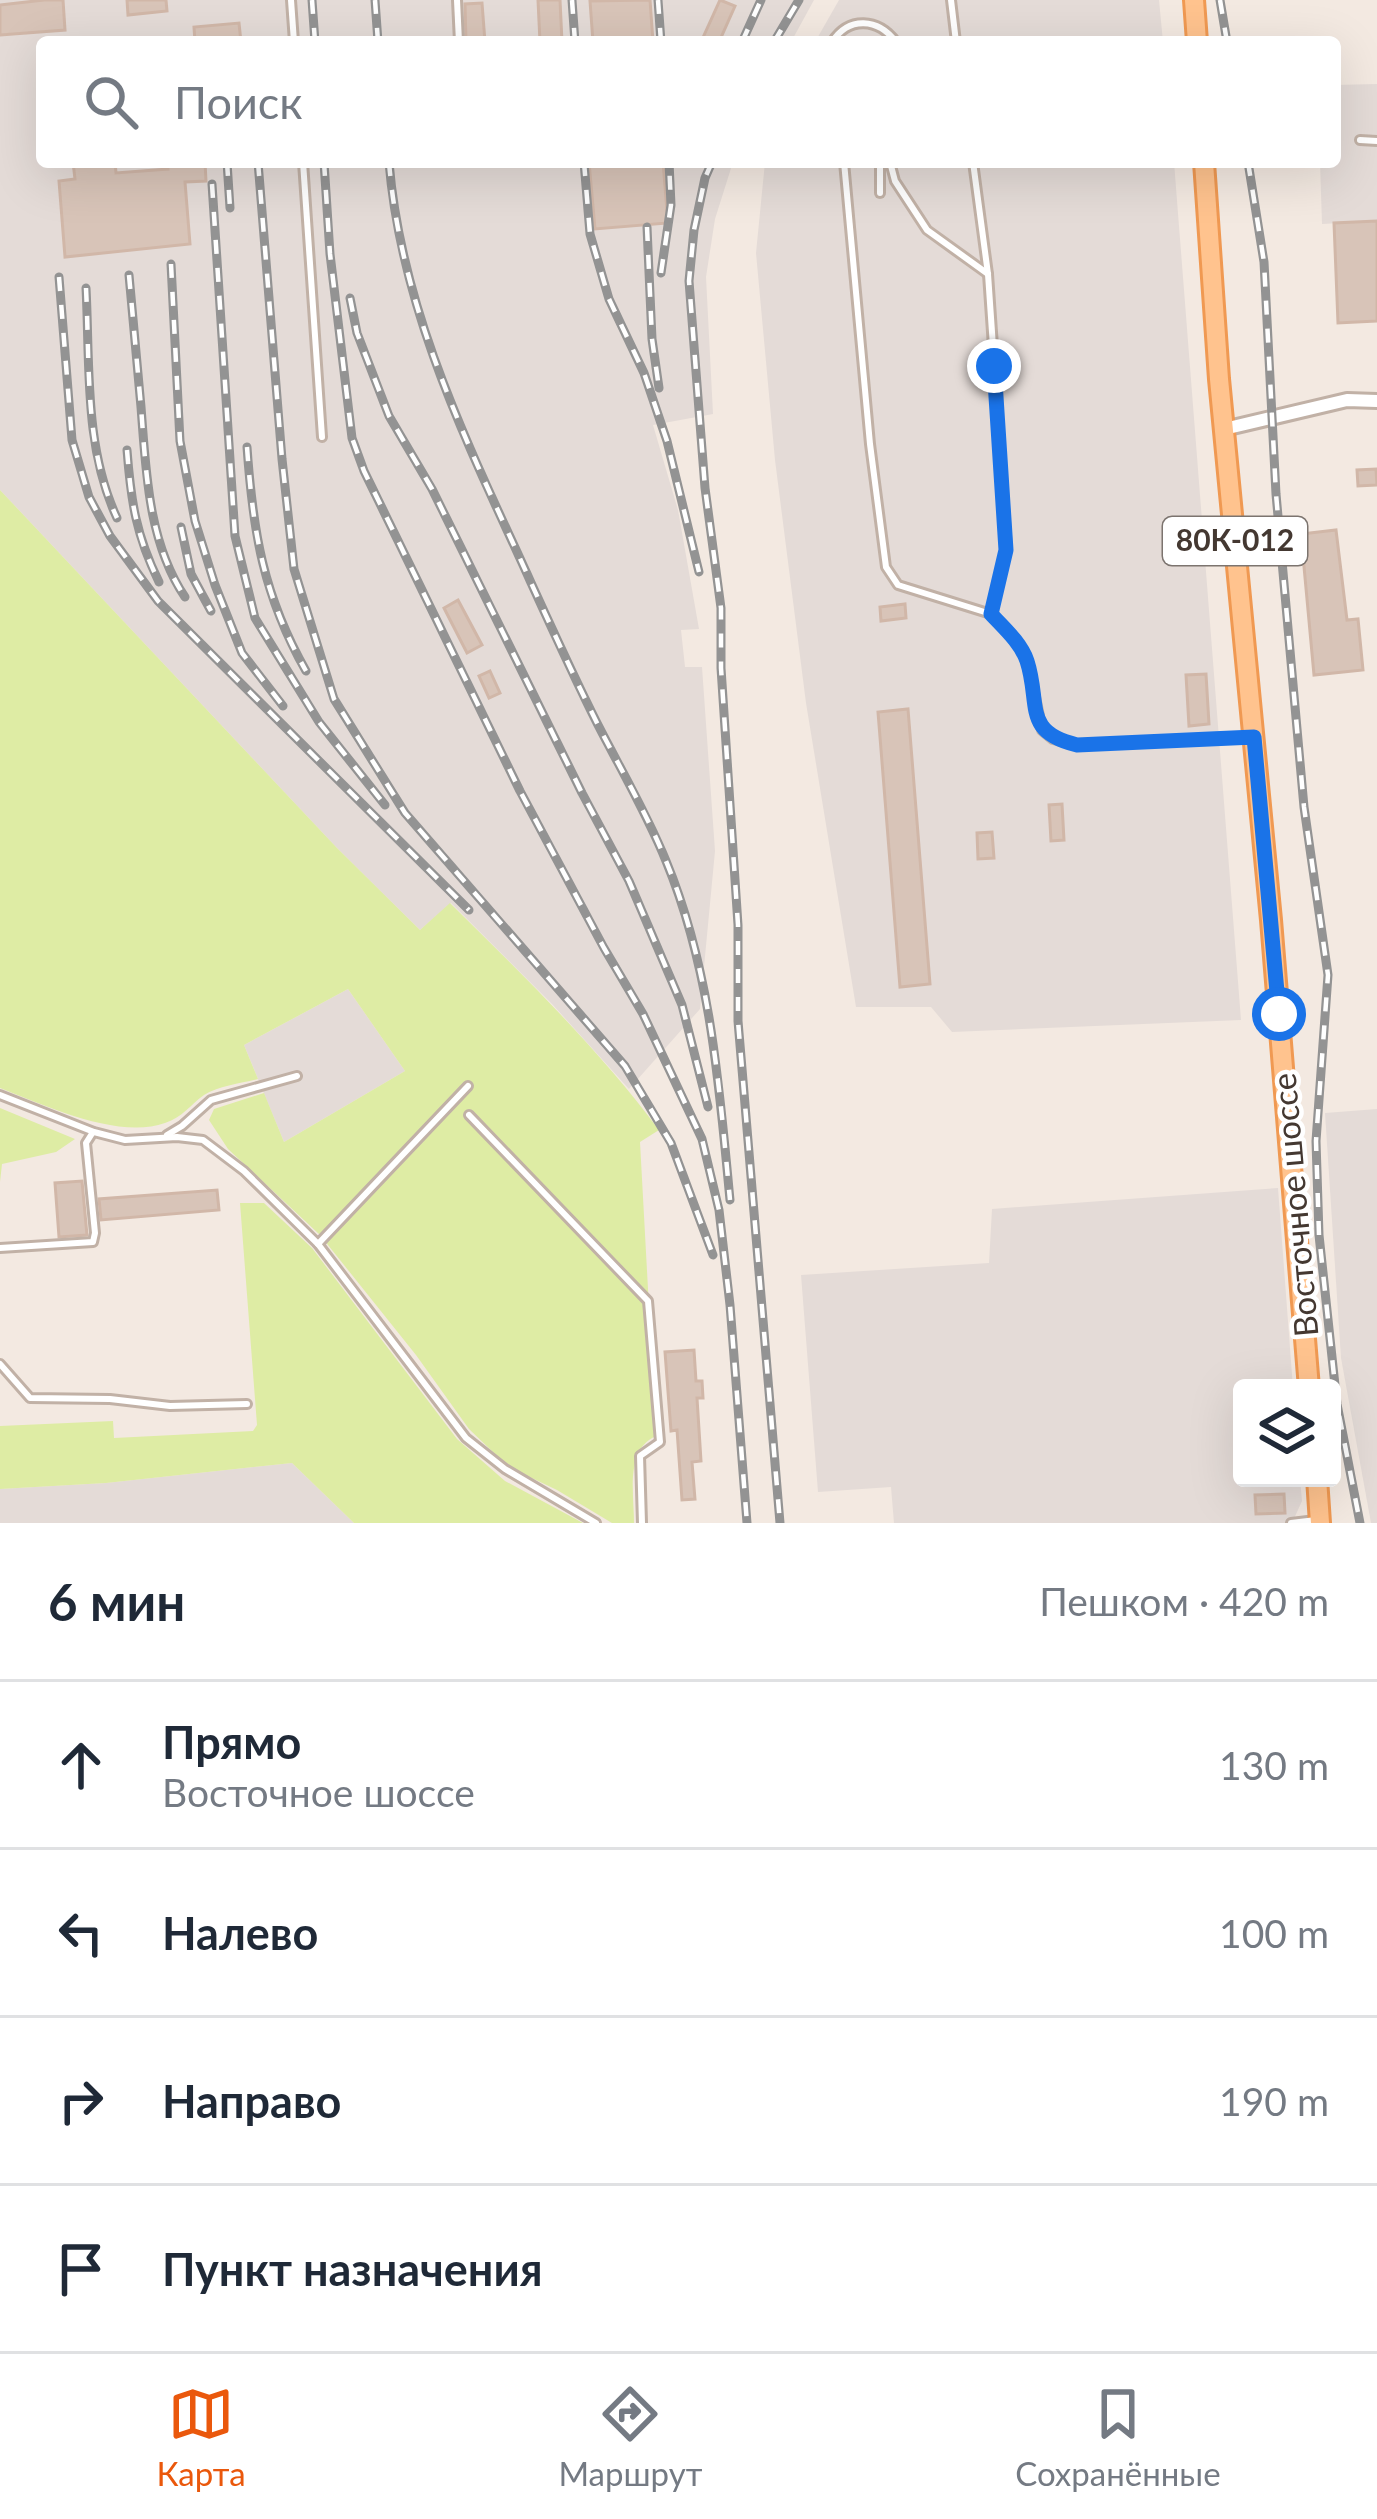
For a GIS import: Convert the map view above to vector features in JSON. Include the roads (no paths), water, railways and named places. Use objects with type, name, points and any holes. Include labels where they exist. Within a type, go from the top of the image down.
[{"type":"main road","points":[[1194,0],[1196,36]]},
{"type":"main road","name":"Восточное шоссе","points":[[1204,168],[1308,1379]]},
{"type":"main road","points":[[1318,1487],[1320,1521]]},
{"type":"street","points":[[1224,429],[1347,400],[1377,401]]},
{"type":"lane","points":[[291,0],[294,36]]},
{"type":"lane","points":[[457,0],[459,36]]},
{"type":"lane","points":[[951,0],[955,36]]},
{"type":"lane","points":[[837,36],[843,28],[875,23],[894,36]]},
{"type":"lane","points":[[1360,140],[1377,141]]},
{"type":"lane","points":[[303,168],[322,437]]},
{"type":"lane","points":[[845,168],[870,444],[886,567],[898,585],[991,614],[1027,658],[1042,730],[1053,739],[1077,745],[1254,737]]},
{"type":"lane","points":[[880,168],[880,193]]},
{"type":"lane","points":[[892,168],[927,230],[988,274]]},
{"type":"lane","points":[[974,168],[988,274],[1006,550],[991,614]]},
{"type":"lane","points":[[162,1138],[211,1100],[297,1076]]},
{"type":"lane","points":[[318,1244],[468,1086]]},
{"type":"lane","points":[[0,1095],[125,1140],[203,1140],[244,1171],[318,1244],[466,1438],[506,1469],[596,1523]]},
{"type":"lane","points":[[470,1115],[648,1301],[660,1442],[640,1456],[642,1523]]},
{"type":"lane","points":[[0,1248],[93,1242],[86,1143],[94,1132]]},
{"type":"lane","points":[[0,1364],[30,1398],[170,1406],[248,1404]]},
{"type":"lane","points":[[1291,1523],[1320,1521]]},
{"type":"railway","points":[[312,0],[315,36]]},
{"type":"railway","points":[[375,0],[378,36]]},
{"type":"railway","points":[[572,0],[575,36]]},
{"type":"railway","points":[[658,0],[661,36]]},
{"type":"railway","points":[[745,36],[761,0]]},
{"type":"railway","points":[[778,36],[799,0]]},
{"type":"railway","points":[[1220,0],[1226,36]]},
{"type":"railway","points":[[227,168],[230,208]]},
{"type":"railway","points":[[258,168],[294,569],[334,699],[405,813],[625,1066],[671,1143],[713,1255]]},
{"type":"railway","points":[[324,168],[352,438],[364,471],[520,791],[643,1014],[702,1139],[719,1210],[747,1523]]},
{"type":"railway","points":[[390,168],[405,261],[451,404],[564,655],[659,843],[681,902],[711,1028],[730,1200]]},
{"type":"railway","points":[[584,168],[590,234],[609,299],[644,373],[667,441],[699,572]]},
{"type":"railway","points":[[661,273],[671,205],[669,168]]},
{"type":"railway","points":[[709,168],[694,230],[689,281],[705,488],[721,608],[738,925],[738,1021],[780,1523]]},
{"type":"railway","points":[[1249,168],[1264,262],[1276,494],[1304,807],[1328,975],[1316,1141],[1319,1235],[1337,1404],[1360,1523]]},
{"type":"railway","points":[[212,184],[235,536],[255,618],[319,722],[385,805]]},
{"type":"railway","points":[[647,227],[659,388]]},
{"type":"railway","points":[[171,264],[180,441],[195,521],[242,653],[283,706]]},
{"type":"railway","points":[[129,275],[151,505],[163,553],[185,597]]},
{"type":"railway","points":[[59,277],[72,440],[89,497],[110,536],[158,601],[469,910]]},
{"type":"railway","points":[[86,288],[94,434],[117,518]]},
{"type":"railway","points":[[350,298],[357,333],[389,416],[432,489],[629,881],[682,1005],[708,1107]]},
{"type":"railway","points":[[247,447],[253,507],[270,589],[306,671]]},
{"type":"railway","points":[[127,450],[136,518],[159,582]]},
{"type":"railway","points":[[181,527],[191,574],[211,611]]}]
